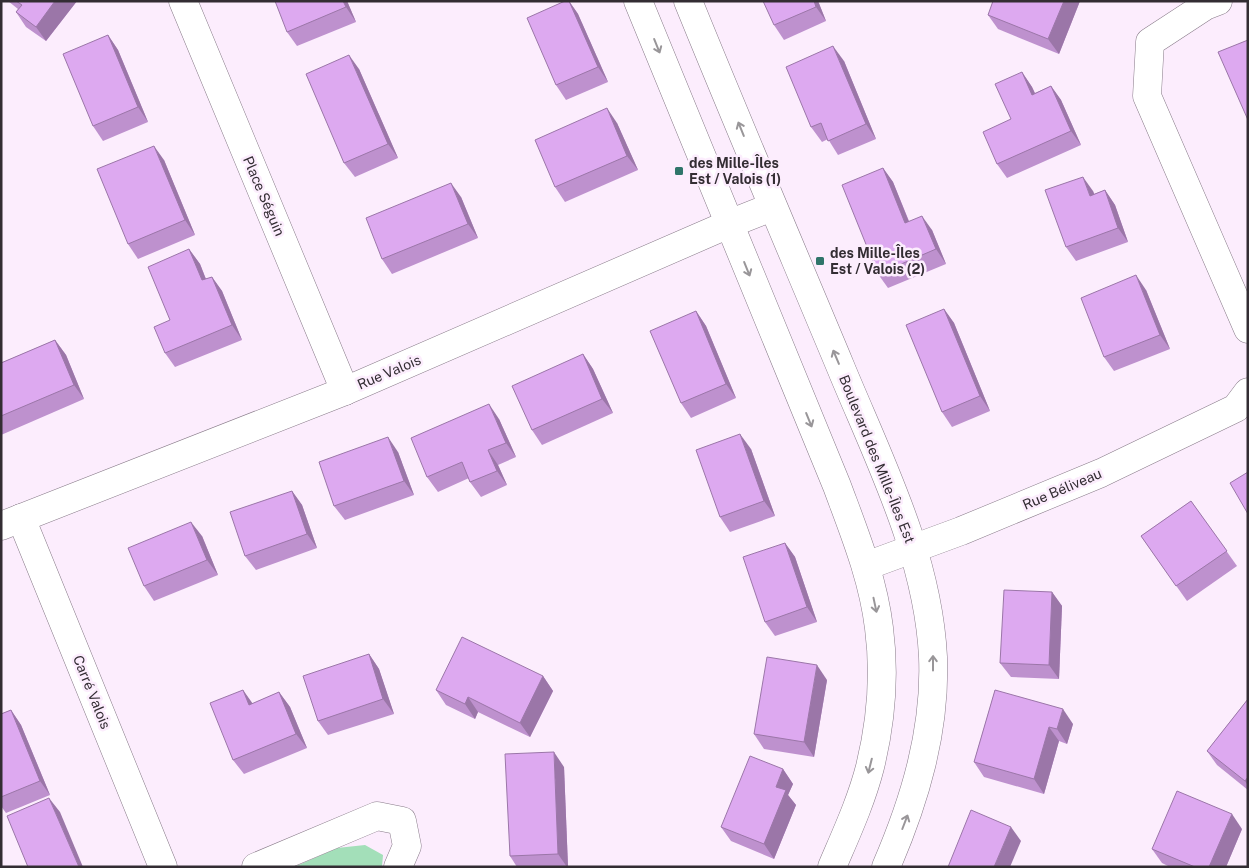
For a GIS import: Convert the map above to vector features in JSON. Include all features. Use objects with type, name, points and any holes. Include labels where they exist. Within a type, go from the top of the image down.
[{"type":"street","name":"Place Séguin","points":[[183,1],[345,391]]},
{"type":"street","points":[[638,1],[837,486],[866,566],[879,627],[882,685],[879,716],[870,769],[861,797],[832,867]]},
{"type":"street","name":"Boulevard des Mille-Îles Est","points":[[688,1],[772,207],[893,493],[913,549],[930,629],[933,686],[928,738],[923,764],[908,814],[886,867]]},
{"type":"street","points":[[1218,1],[1205,6],[1150,42],[1147,96],[1248,329]]},
{"type":"street","name":"Rue Valois","points":[[11,522],[345,391],[772,207]]},
{"type":"street","name":"Rue Béliveau","points":[[866,566],[961,531],[1101,473],[1236,408],[1248,392]]},
{"type":"street","name":"Carré Valois","points":[[11,522],[163,867]]},
{"type":"street","points":[[256,867],[377,816],[402,822],[407,846],[398,867]]},
{"type":"green space","points":[[365,845],[383,855],[382,867],[294,867],[337,848]]},
{"type":"building","points":[[16,1],[55,1],[36,27],[16,12],[22,5]]},
{"type":"building","points":[[275,1],[343,1],[346,7],[287,32]]},
{"type":"building","points":[[565,1],[569,1],[598,67],[556,85],[527,18]]},
{"type":"building","points":[[763,1],[814,1],[816,7],[774,25]]},
{"type":"building","points":[[993,1],[1064,1],[1048,39],[988,15]]},
{"type":"building","points":[[108,35],[138,107],[93,126],[63,54]]},
{"type":"building","points":[[1248,40],[1248,120],[1218,52]]},
{"type":"building","points":[[833,46],[866,124],[828,141],[821,123],[811,127],[786,67]]},
{"type":"building","points":[[349,55],[388,144],[344,163],[306,74]]},
{"type":"building","points":[[1022,72],[1032,95],[1051,86],[1071,131],[997,164],[983,132],[1011,119],[995,84]]},
{"type":"building","points":[[607,108],[627,156],[555,187],[535,140]]},
{"type":"building","points":[[154,146],[185,220],[128,244],[97,169]]},
{"type":"building","points":[[883,168],[905,223],[922,216],[936,249],[878,274],[842,185]]},
{"type":"building","points":[[1083,177],[1090,196],[1105,190],[1118,228],[1066,247],[1045,190]]},
{"type":"building","points":[[451,183],[468,224],[382,259],[366,218]]},
{"type":"building","points":[[189,249],[202,280],[212,277],[232,325],[165,353],[154,327],[170,320],[148,267]]},
{"type":"building","points":[[1136,275],[1160,335],[1104,357],[1081,298]]},
{"type":"building","points":[[944,309],[980,396],[942,412],[906,325]]},
{"type":"building","points":[[696,311],[726,384],[681,403],[650,331]]},
{"type":"building","points":[[55,340],[74,385],[1,416],[1,363]]},
{"type":"building","points":[[583,354],[602,399],[532,430],[512,386]]},
{"type":"building","points":[[489,404],[506,443],[488,450],[497,471],[470,482],[462,462],[427,477],[411,438]]},
{"type":"building","points":[[740,434],[764,501],[720,517],[696,450]]},
{"type":"building","points":[[388,437],[404,481],[334,506],[319,462]]},
{"type":"building","points":[[1248,472],[1248,514],[1230,483]]},
{"type":"building","points":[[292,491],[307,534],[245,556],[230,512]]},
{"type":"building","points":[[1191,501],[1227,551],[1176,586],[1141,536]]},
{"type":"building","points":[[191,522],[207,560],[144,586],[128,548]]},
{"type":"building","points":[[785,543],[807,607],[765,622],[743,557]]},
{"type":"building","points":[[1004,590],[1052,592],[1049,665],[1000,663]]},
{"type":"building","points":[[462,637],[543,676],[520,723],[468,697],[465,704],[436,690]]},
{"type":"building","points":[[369,654],[383,699],[318,721],[303,676]]},
{"type":"building","points":[[767,657],[817,665],[804,742],[754,734]]},
{"type":"building","points":[[243,690],[249,705],[279,692],[296,734],[233,760],[210,703]]},
{"type":"building","points":[[995,690],[1063,709],[1057,729],[1049,727],[1034,779],[974,762]]},
{"type":"building","points":[[1248,699],[1248,777],[1245,781],[1207,751]]},
{"type":"building","points":[[11,710],[40,781],[1,797],[1,714]]},
{"type":"building","points":[[554,752],[558,854],[510,856],[505,754]]},
{"type":"building","points":[[750,756],[783,769],[776,787],[786,790],[764,844],[721,827]]},
{"type":"building","points":[[1177,791],[1232,814],[1209,867],[1195,867],[1152,849]]},
{"type":"building","points":[[49,798],[79,867],[28,867],[7,816]]},
{"type":"building","points":[[971,810],[1011,827],[994,867],[948,867]]},
{"type":"place","name":"des Mille-Îles Est / Valois (1)","points":[[679,171]]},
{"type":"place","name":"des Mille-Îles Est / Valois (2)","points":[[820,261]]}]
